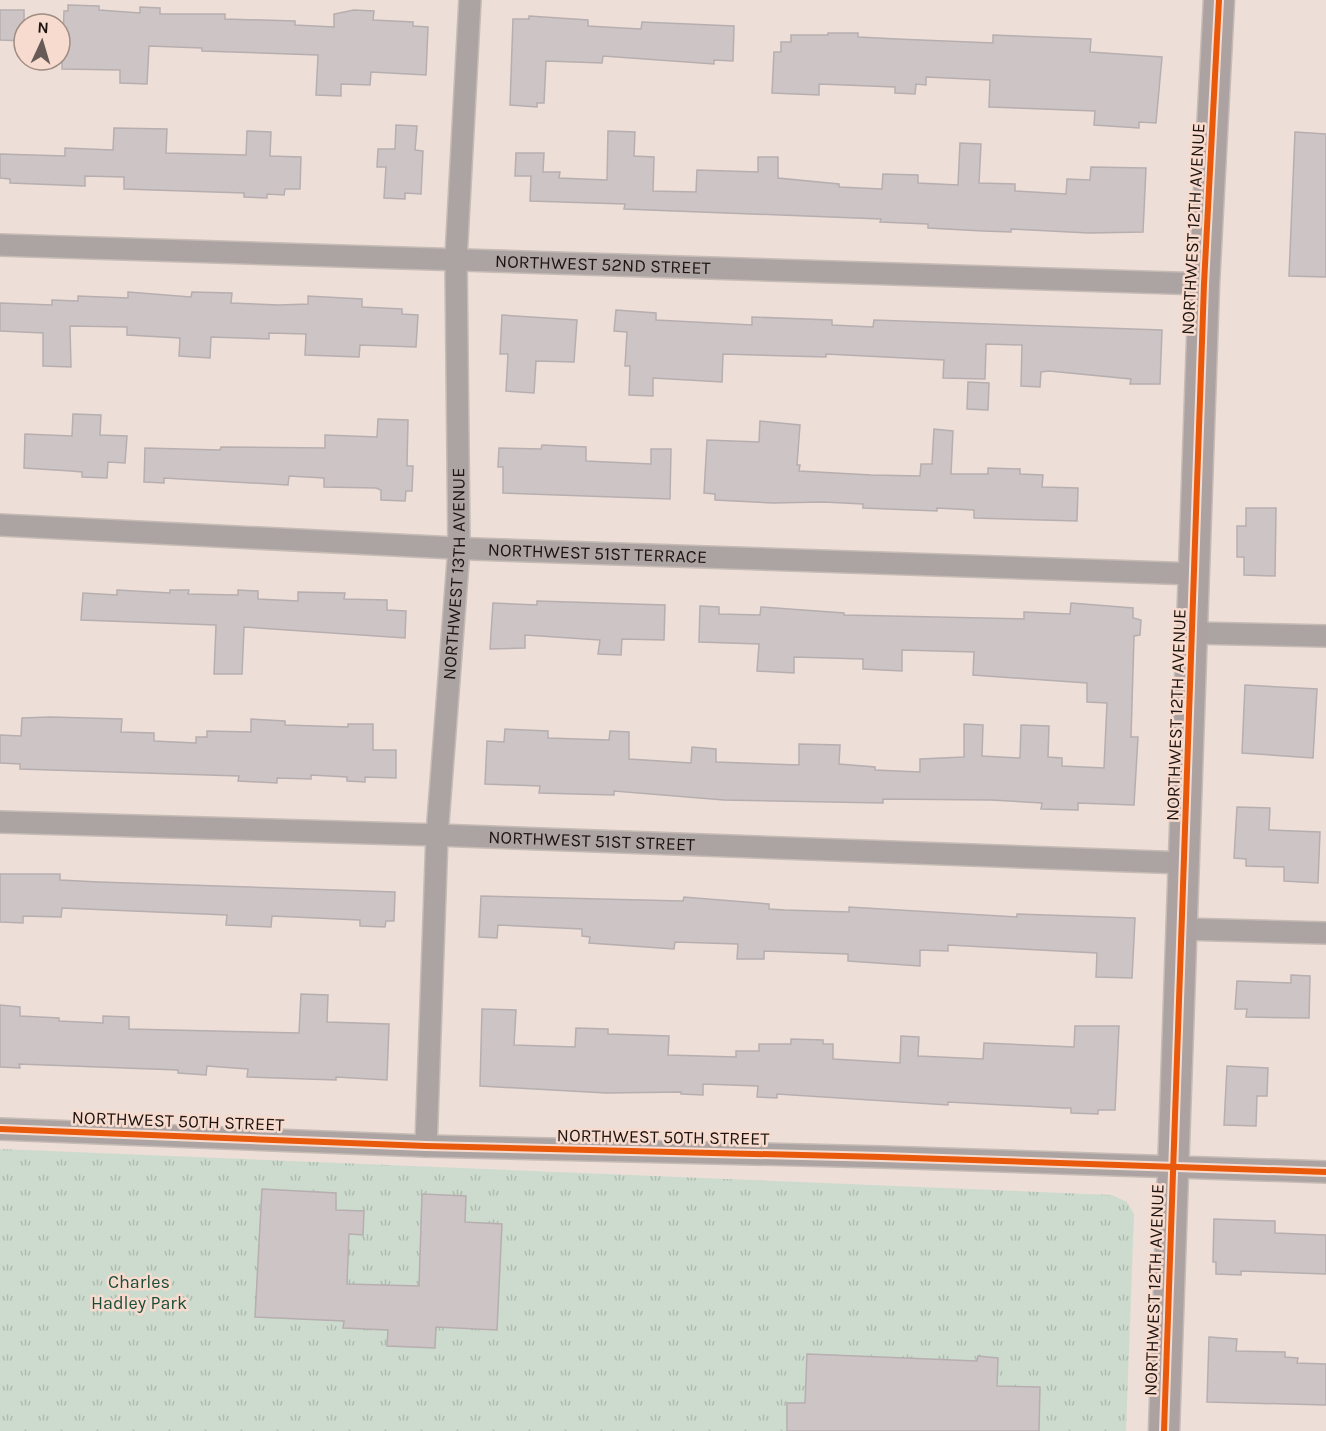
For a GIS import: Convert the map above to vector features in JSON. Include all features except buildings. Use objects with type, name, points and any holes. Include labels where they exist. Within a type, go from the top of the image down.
[{"type":"main road","name":"NORTHWEST 12TH AVENUE","points":[[1164,1431],[1196,574],[1204,284],[1219,0]]},
{"type":"street","name":"NORTHWEST 13TH AVENUE","points":[[426,1146],[438,835],[459,549],[456,258],[470,0]]},
{"type":"street","points":[[1209,0],[1219,0]]},
{"type":"street","name":"NORTHWEST 52ND STREET","points":[[0,245],[1204,284]]},
{"type":"street","name":"NORTHWEST 51ST TERRACE","points":[[0,525],[459,549],[1196,574]]},
{"type":"street","points":[[1193,633],[1326,636]]},
{"type":"street","name":"NORTHWEST 51ST STREET","points":[[0,822],[438,835],[1185,863]]},
{"type":"street","points":[[1183,929],[1326,933]]},
{"type":"street","name":"NORTHWEST 50TH STREET","points":[[0,1129],[426,1146],[1326,1172]]},
{"type":"green space","name":"Charles Hadley Park","points":[[0,1149],[1112,1195],[1127,1202],[1134,1214],[1126,1431],[0,1431]]},
{"type":"cycle path","points":[[1164,1431],[1204,284],[1219,0]]},
{"type":"cycle path","points":[[0,1129],[426,1146],[882,1157],[1326,1172]]}]
